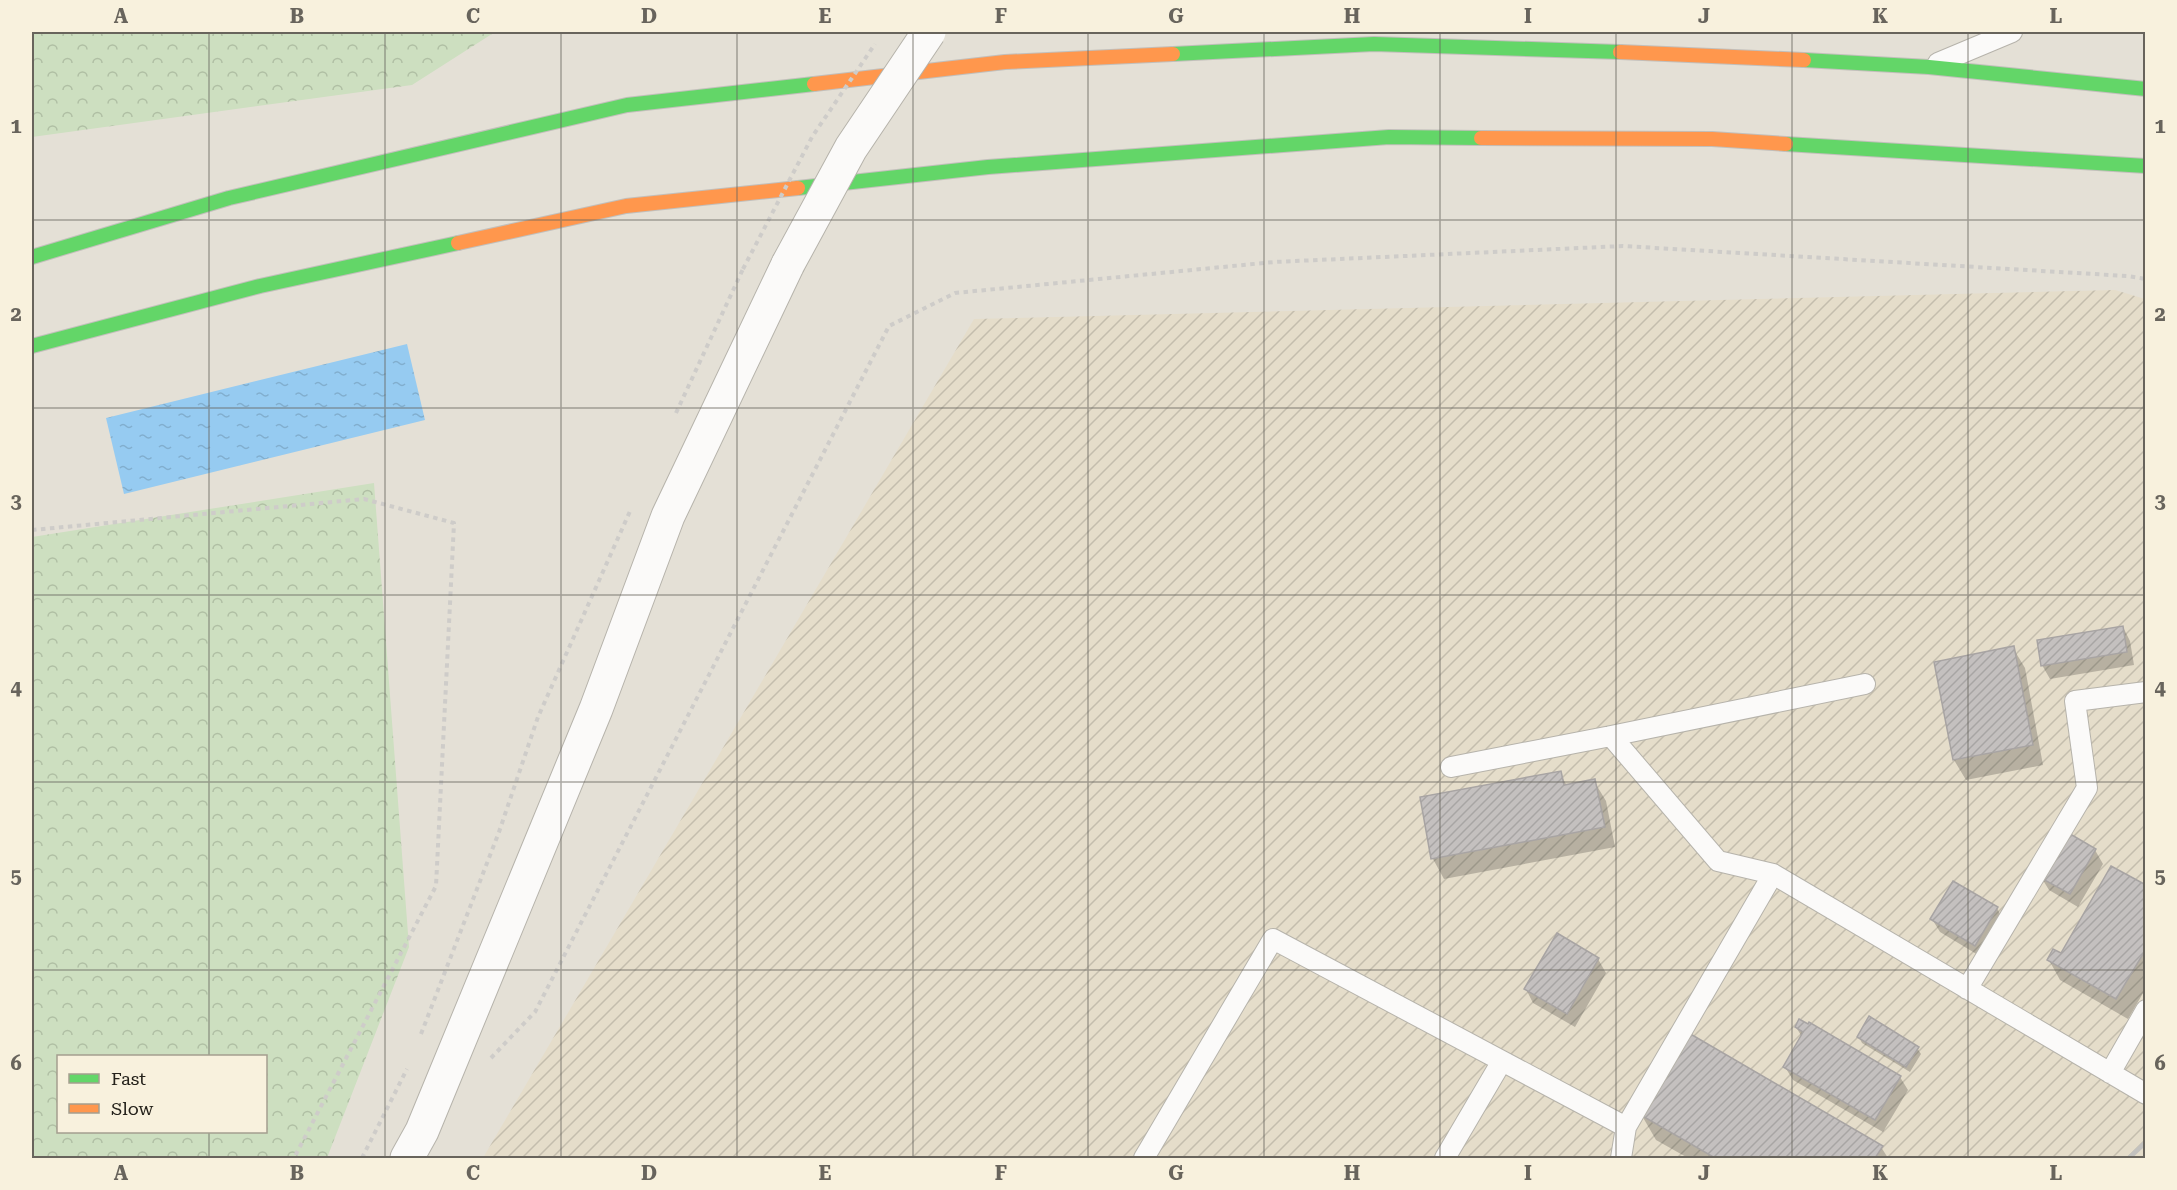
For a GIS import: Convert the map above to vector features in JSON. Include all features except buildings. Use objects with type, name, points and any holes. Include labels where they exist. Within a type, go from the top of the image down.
[{"type":"highway","points":[[32,257],[229,198],[627,105],[1005,62],[1374,44],[1713,55],[1929,67],[2145,89]]},
{"type":"highway","points":[[32,346],[260,286],[626,206],[988,168],[1389,137],[1712,139],[2145,166]]},
{"type":"street","points":[[407,1158],[422,1131],[596,709],[668,516],[788,264],[851,148],[929,32]]},
{"type":"lane","points":[[1929,67],[2013,32]]},
{"type":"lane","points":[[1451,767],[1864,684]]},
{"type":"lane","points":[[1967,989],[2087,788],[2075,701],[2145,692]]},
{"type":"lane","points":[[1611,736],[1718,861],[1773,874],[2145,1094]]},
{"type":"lane","points":[[1621,1158],[1626,1127],[1773,874]]},
{"type":"lane","points":[[1144,1158],[1273,939],[1626,1127]]},
{"type":"lane","points":[[2110,1073],[2145,1010]]},
{"type":"lane","points":[[1445,1158],[1502,1061]]},
{"type":"path","points":[[487,1063],[535,1012],[889,326],[955,293],[1274,262],[1623,246],[2116,275],[2145,279]]},
{"type":"path","points":[[674,415],[742,269]]},
{"type":"path","points":[[32,530],[364,499],[454,523],[436,886],[294,1158]]},
{"type":"path","points":[[419,1041],[499,832],[538,717],[635,499]]},
{"type":"path","points":[[362,1158],[410,1063]]},
{"type":"shaded area","points":[[2115,290],[2145,299],[2145,1158],[483,1158],[974,319]]},
{"type":"green space","points":[[32,32],[495,32],[412,85],[32,137]]},
{"type":"green space","points":[[374,483],[409,947],[327,1158],[32,1158],[32,537]]},
{"type":"water","points":[[407,344],[425,420],[124,494],[106,418]]},
{"type":"railway","points":[[2129,1158],[2146,1142]]},
{"type":"traffic: fast","points":[[1173,54],[1374,44],[1620,52]]},
{"type":"traffic: fast","points":[[1804,60],[1929,67],[2146,89]]},
{"type":"traffic: fast","points":[[32,257],[229,198],[627,105],[814,84]]},
{"type":"traffic: fast","points":[[798,188],[988,167],[1389,137],[1481,138]]},
{"type":"traffic: fast","points":[[1786,144],[2146,166]]},
{"type":"traffic: fast","points":[[32,346],[260,286],[458,243]]},
{"type":"traffic: slow","points":[[1620,52],[1804,60]]},
{"type":"traffic: slow","points":[[814,84],[1005,62],[1173,54]]},
{"type":"traffic: slow","points":[[1481,138],[1712,139],[1786,144]]},
{"type":"traffic: slow","points":[[458,243],[626,206],[798,188]]}]
